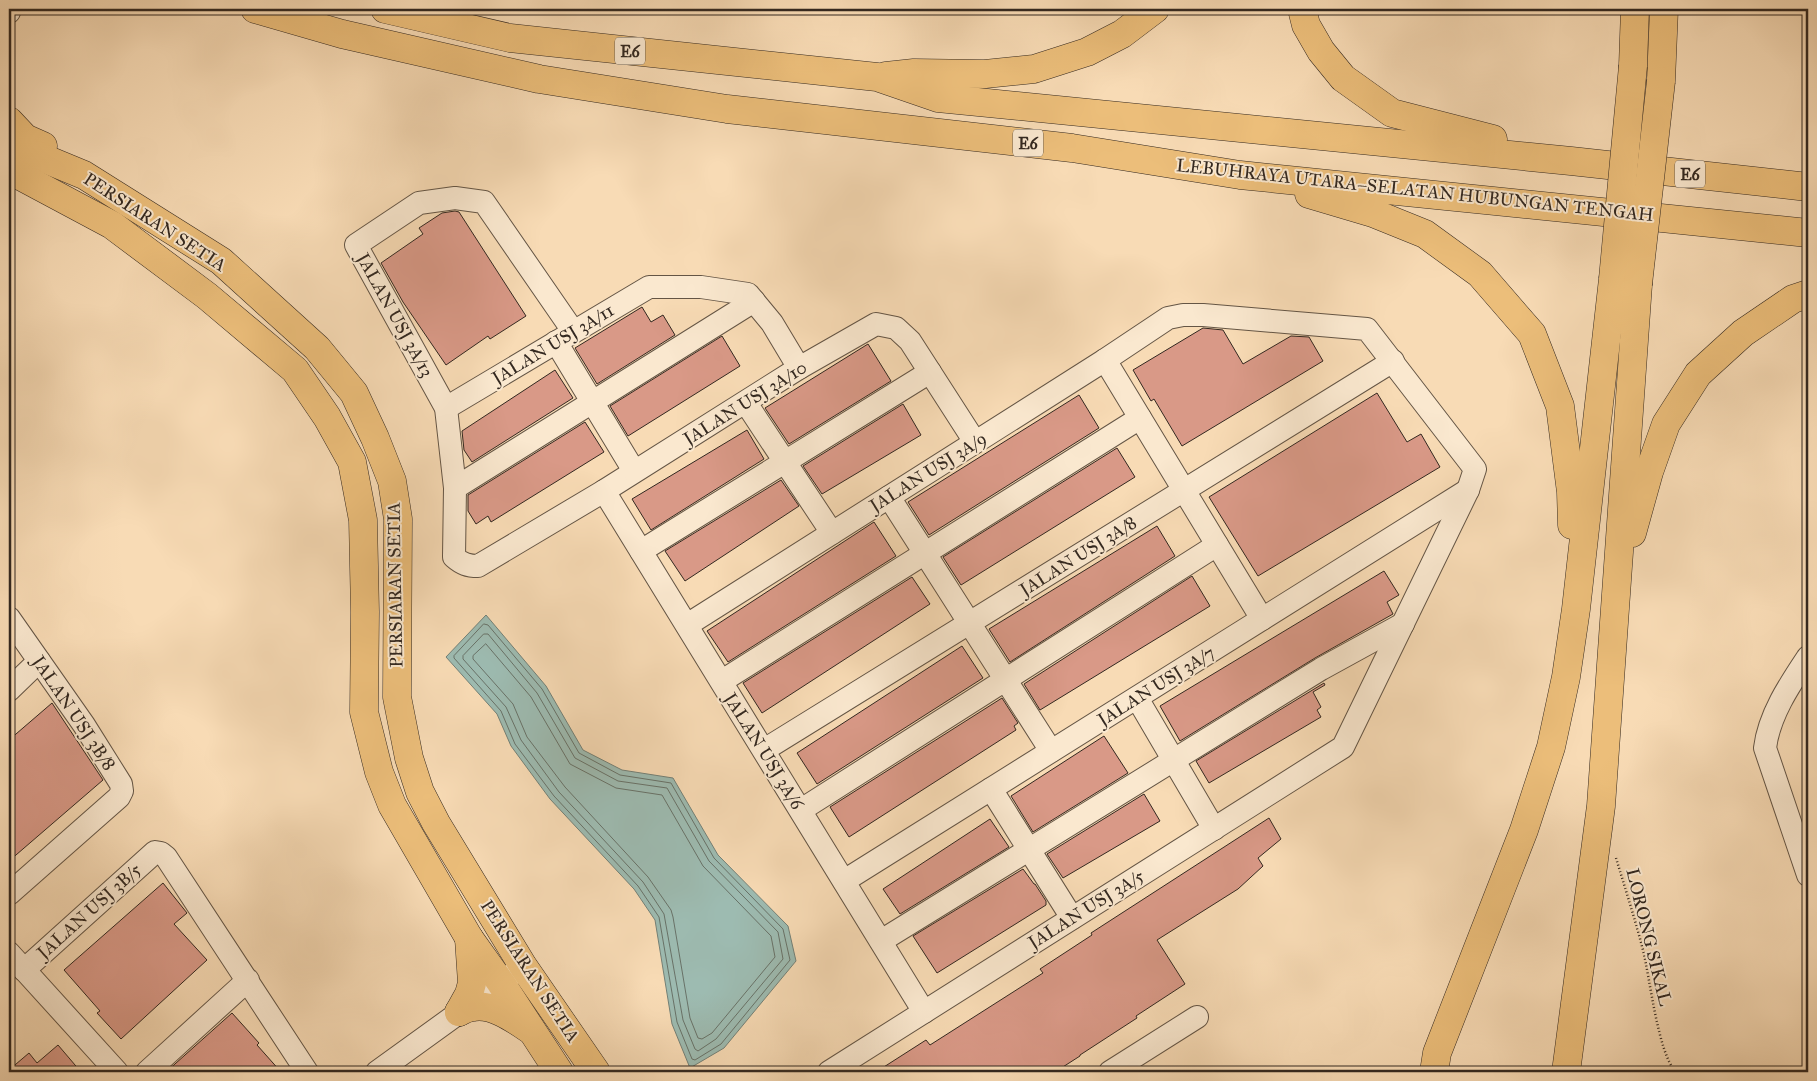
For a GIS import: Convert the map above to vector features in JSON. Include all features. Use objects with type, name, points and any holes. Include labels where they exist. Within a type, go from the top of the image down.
[{"type":"main road","name":"LEBUHRAYA UTARA–SELATAN HUBUNGAN TENGAH","points":[[255,9],[342,34],[539,79],[727,109],[1072,148],[1240,174],[1808,233]]},
{"type":"main road","name":"E6","points":[[385,9],[510,38],[877,77],[938,98],[1571,161],[1808,187]]},
{"type":"main road","points":[[877,77],[914,73],[984,74],[1034,69],[1087,52],[1122,34],[1155,9]]},
{"type":"main road","points":[[1302,9],[1306,25],[1321,51],[1343,78],[1392,112],[1571,161]]},
{"type":"main road","points":[[1566,1072],[1601,806],[1614,613],[1634,9]]},
{"type":"main road","points":[[1434,1072],[1437,1053],[1524,830],[1551,747],[1566,677],[1625,282],[1661,81],[1664,9]]},
{"type":"main road","points":[[9,121],[25,138],[66,155],[130,189],[180,224],[221,261]]},
{"type":"main road","name":"PERSIARAN SETIA","points":[[9,144],[84,175],[221,261],[317,348],[354,393],[392,481],[398,519],[397,697],[409,758],[420,792],[436,823],[523,966],[596,1072]]},
{"type":"main road","name":"PERSIARAN SETIA","points":[[9,170],[112,225],[207,296],[295,370],[327,417],[352,462],[363,520],[365,612],[364,712],[379,772],[396,813],[469,938],[559,1072]]},
{"type":"main road","points":[[1240,174],[1374,213],[1426,234],[1480,274],[1532,334],[1560,406],[1570,492],[1576,609]]},
{"type":"main road","points":[[1614,613],[1649,472],[1666,424],[1698,374],[1743,333],[1793,299],[1808,294]]},
{"type":"main road","points":[[459,1012],[469,994],[472,983],[469,938]]},
{"type":"main road","points":[[459,1012],[473,1006],[485,1007],[516,1020],[532,1031]]},
{"type":"street","name":"JALAN USJ 3A/13","points":[[446,408],[356,245],[419,203],[455,198],[484,202],[565,336]]},
{"type":"street","name":"JALAN USJ 3A/11","points":[[446,408],[649,287],[701,287],[748,294],[772,323],[799,368]]},
{"type":"street","points":[[446,408],[455,488],[754,301]]},
{"type":"street","name":"JALAN USJ 3A/9","points":[[687,625],[1105,360],[1168,318],[1183,315],[1202,315],[1367,329],[1393,361]]},
{"type":"street","name":"JALAN USJ 3A/10","points":[[455,488],[454,558],[469,566],[478,566],[604,491],[799,368],[876,324],[896,328],[910,341],[975,442]]},
{"type":"street","points":[[565,336],[593,403],[634,472]]},
{"type":"street","points":[[1105,360],[1262,619]]},
{"type":"street","points":[[881,941],[1321,669],[1403,624],[1468,490],[1475,469],[1393,361]]},
{"type":"street","name":"JALAN USJ 3A/8","points":[[764,750],[1393,361]]},
{"type":"street","points":[[641,551],[930,372]]},
{"type":"street","points":[[746,403],[832,533]]},
{"type":"street","points":[[722,681],[1140,418]]},
{"type":"street","name":"JALAN USJ 3A/7","points":[[844,881],[1468,490]]},
{"type":"street","name":"JALAN USJ 3A/6","points":[[604,491],[924,1012]]},
{"type":"street","points":[[889,497],[1051,752]]},
{"type":"street","points":[[801,810],[1217,545]]},
{"type":"street","name":"JALAN USJ 3B/8","points":[[9,618],[84,725],[122,784],[120,797],[9,894]]},
{"type":"street","name":"JALAN USJ 3A/5","points":[[829,1072],[1343,747],[1403,624]]},
{"type":"street","points":[[9,690],[40,661]]},
{"type":"street","points":[[1805,668],[1775,713],[1767,734],[1765,748],[1797,815],[1808,875]]},
{"type":"street","points":[[1136,698],[1214,829]]},
{"type":"street","points":[[991,789],[1072,918]]},
{"type":"street","name":"JALAN USJ 3B/5","points":[[24,970],[155,852],[161,853],[166,857],[248,980]]},
{"type":"street","points":[[9,954],[117,1072]]},
{"type":"street","points":[[377,1072],[523,966]]},
{"type":"street","points":[[147,1072],[248,980],[307,1072]]},
{"type":"street","points":[[1113,1072],[1197,1017]]},
{"type":"path","name":"LORONG SIKAL","points":[[1614,851],[1643,952],[1663,1048],[1676,1072]]},
{"type":"water","points":[[486,615],[546,686],[583,750],[622,770],[673,778],[718,855],[788,926],[796,961],[724,1048],[690,1068],[672,1024],[655,920],[634,889],[550,799],[511,746],[497,714],[446,657]]},
{"type":"building","points":[[459,212],[526,316],[490,339],[488,336],[446,365],[403,302],[381,263],[423,234],[419,228],[442,213]]},
{"type":"building","points":[[642,307],[651,322],[663,315],[675,335],[597,384],[575,348]]},
{"type":"building","points":[[1203,328],[1223,330],[1243,364],[1291,336],[1309,337],[1323,361],[1182,446],[1154,399],[1151,401],[1133,370]]},
{"type":"building","points":[[722,336],[740,366],[628,436],[610,406]]},
{"type":"building","points":[[868,344],[891,381],[789,444],[765,408]]},
{"type":"building","points":[[555,370],[573,398],[472,462],[464,450],[462,431]]},
{"type":"building","points":[[1377,393],[1407,442],[1421,434],[1440,467],[1258,576],[1209,497]]},
{"type":"building","points":[[1079,395],[1099,428],[929,535],[908,502]]},
{"type":"building","points":[[903,404],[921,435],[822,494],[803,466]]},
{"type":"building","points":[[585,422],[604,452],[491,522],[488,516],[476,524],[468,511],[468,495]]},
{"type":"building","points":[[747,430],[764,459],[651,530],[632,499]]},
{"type":"building","points":[[1117,448],[1135,477],[961,585],[943,557]]},
{"type":"building","points":[[781,480],[799,506],[685,581],[665,551]]},
{"type":"building","points":[[874,522],[896,556],[728,662],[707,631]]},
{"type":"building","points":[[1157,526],[1175,556],[1010,662],[989,629]]},
{"type":"building","points":[[1384,571],[1399,595],[1387,602],[1393,614],[1315,658],[1180,741],[1160,706]]},
{"type":"building","points":[[1192,576],[1210,606],[1040,710],[1024,684]]},
{"type":"building","points":[[912,577],[930,604],[762,713],[743,683]]},
{"type":"building","points":[[962,646],[983,678],[817,784],[797,753]]},
{"type":"building","points":[[1324,683],[1325,685],[1313,692],[1321,707],[1317,710],[1321,717],[1209,783],[1196,761]]},
{"type":"building","points":[[1002,698],[1018,723],[1014,726],[1016,730],[849,837],[830,807]]},
{"type":"building","points":[[52,703],[103,780],[9,861],[9,740]]},
{"type":"building","points":[[1104,736],[1128,773],[1033,832],[1011,796]]},
{"type":"building","points":[[1144,794],[1160,821],[1063,878],[1047,854]]},
{"type":"building","points":[[1269,818],[1281,839],[1258,858],[1263,866],[1238,889],[1157,940],[1185,984],[1080,1056],[1055,1072],[876,1072],[926,1040],[930,1045],[1043,973],[1040,969],[1092,935],[1091,933]]},
{"type":"building","points":[[990,819],[1009,847],[900,914],[883,889]]},
{"type":"building","points":[[1023,869],[1046,901],[1046,905],[937,973],[913,936]]},
{"type":"building","points":[[163,883],[187,913],[174,924],[207,960],[121,1039],[97,1013],[100,1011],[64,970]]},
{"type":"building","points":[[232,1013],[259,1043],[257,1045],[281,1072],[166,1072]]},
{"type":"building","points":[[58,1045],[81,1072],[9,1072],[29,1053],[37,1063]]}]
